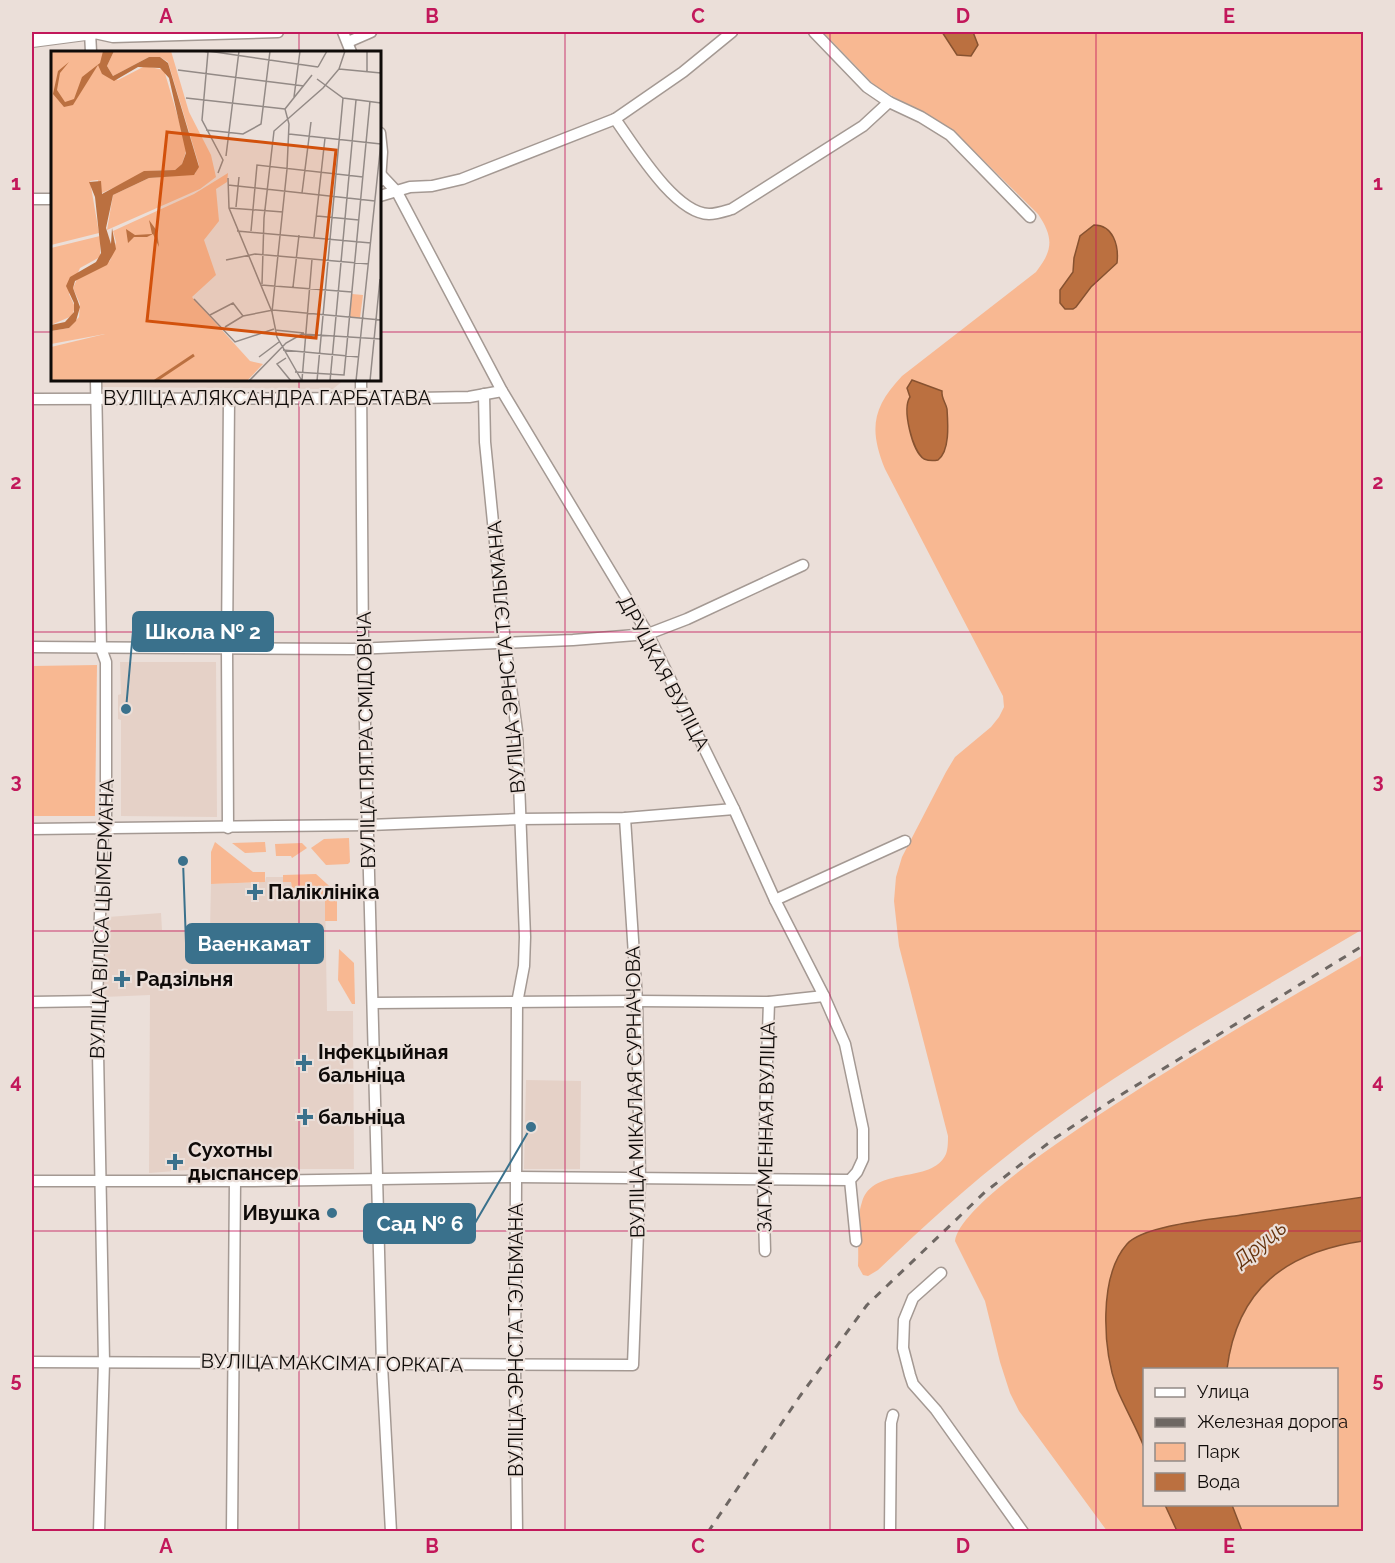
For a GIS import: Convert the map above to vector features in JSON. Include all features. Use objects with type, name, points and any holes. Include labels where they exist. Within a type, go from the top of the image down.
[{"type":"main road","points":[[32,40],[91,32]]},
{"type":"street","points":[[91,51],[91,32],[113,37],[162,33],[279,32]]},
{"type":"street","points":[[347,42],[371,32]]},
{"type":"street","points":[[381,196],[410,187],[432,186],[462,179],[615,119],[683,72],[732,32]]},
{"type":"street","points":[[814,32],[867,87],[889,102],[921,117],[950,135],[1030,217]]},
{"type":"street","points":[[615,119],[642,156],[682,203],[697,212],[710,214],[732,209],[863,126],[889,102]]},
{"type":"street","name":"ДРУЦКАЯ ВУЛІЦА","points":[[381,142],[381,165]]},
{"type":"street","name":"ДРУЦКАЯ ВУЛІЦА","points":[[381,179],[397,192],[502,391],[648,634],[734,809],[775,900],[824,996],[845,1044],[863,1129],[863,1159],[850,1180]]},
{"type":"street","points":[[32,199],[51,198]]},
{"type":"street","name":"ВУЛІЦА ВІЛІСА ЦЫМЕРМАНА","points":[[96,381],[101,648],[106,662],[106,817],[103,829],[97,1001],[104,1362],[99,1532]]},
{"type":"street","name":"ВУЛІЦА ПЯТРА СМІДОВІЧА","points":[[361,381],[363,648],[382,1365],[391,1532]]},
{"type":"street","name":"ВУЛІЦА АЛЯКСАНДРА ГАРБАТАВА","points":[[32,399],[361,399],[453,397],[502,391]]},
{"type":"street","name":"ВУЛІЦА ЭРНСТА ТЭЛЬМАНА","points":[[484,394],[485,442],[505,643],[517,731],[525,937],[524,966],[517,1003],[515,1366],[517,1532]]},
{"type":"street","points":[[228,828],[229,398]]},
{"type":"street","points":[[32,647],[363,648],[505,643],[648,634],[687,619],[803,565]]},
{"type":"street","points":[[32,829],[228,828],[625,818],[734,809]]},
{"type":"street","name":"ВУЛІЦА МІКАЛАЯ СУРНАЧОВА","points":[[625,818],[637,1001],[640,1179],[633,1365]]},
{"type":"street","points":[[775,900],[905,841]]},
{"type":"street","points":[[373,1003],[769,1002],[824,996]]},
{"type":"street","points":[[32,1002],[97,1001]]},
{"type":"street","name":"ЗАГУМЕННАЯ ВУЛІЦА","points":[[765,1251],[763,1181],[769,1002]]},
{"type":"street","points":[[32,1181],[516,1178],[850,1180],[856,1241]]},
{"type":"street","points":[[232,1532],[235,1181]]},
{"type":"street","points":[[941,1273],[913,1298],[904,1320],[903,1348],[910,1375],[913,1384],[936,1410],[1023,1532]]},
{"type":"street","name":"ВУЛІЦА МАКСІМА ГОРКАГА","points":[[32,1362],[633,1365]]},
{"type":"street","points":[[890,1532],[893,1415]]},
{"type":"shaded area","points":[[101,381],[343,381],[333,389],[101,387]]},
{"type":"shaded area","points":[[120,662],[216,662],[217,817],[121,816],[121,720],[118,719],[118,695],[121,694]]},
{"type":"shaded area","points":[[266,877],[283,877],[283,882],[291,882],[292,888],[319,888],[325,896],[327,1011],[353,1011],[354,1169],[201,1169],[149,1173],[150,995],[103,997],[103,921],[108,917],[161,913],[162,930],[210,930],[211,884],[265,882]]},
{"type":"shaded area","points":[[526,1080],[581,1081],[580,1169],[524,1169]]},
{"type":"green space","points":[[823,32],[1364,32],[1363,929],[1206,1021],[1091,1094],[1030,1137],[985,1173],[878,1270],[868,1276],[863,1275],[858,1266],[858,1234],[862,1202],[868,1191],[878,1183],[929,1169],[939,1163],[946,1154],[948,1145],[948,1136],[899,946],[894,901],[896,877],[902,857],[955,757],[991,727],[1004,707],[1003,696],[885,469],[877,442],[876,420],[884,398],[902,376],[1036,272],[1046,257],[1049,237],[1038,214],[959,136],[939,121],[877,88]]},
{"type":"green space","points":[[97,665],[95,816],[32,816],[32,666]]},
{"type":"green space","points":[[349,838],[350,862],[348,864],[326,865],[311,848],[324,839]]},
{"type":"green space","points":[[215,842],[253,872],[265,872],[265,882],[211,884],[211,852]]},
{"type":"green space","points":[[265,842],[266,852],[245,853],[232,843]]},
{"type":"green space","points":[[302,843],[307,848],[292,858],[291,856],[276,856],[275,844]]},
{"type":"green space","points":[[316,874],[337,893],[337,921],[325,921],[325,896],[319,896],[319,888],[292,888],[291,882],[283,882],[283,875]]},
{"type":"green space","points":[[339,949],[354,963],[355,1004],[352,1004],[338,980]]},
{"type":"green space","points":[[1363,955],[1363,1197],[1198,1221],[1141,1234],[1113,1269],[1106,1302],[1106,1319],[1134,1422],[1143,1444],[1143,1506],[1165,1506],[1177,1531],[1107,1531],[1019,1411],[1010,1393],[1000,1362],[985,1301],[955,1241],[972,1213],[1013,1176],[1070,1134],[1207,1047]]},
{"type":"green space","points":[[1363,1241],[1363,1531],[1242,1531],[1232,1506],[1338,1506],[1338,1368],[1227,1368],[1242,1317],[1254,1296],[1270,1279],[1289,1265],[1335,1246]]},
{"type":"water","points":[[942,32],[973,32],[978,45],[971,56],[957,55]]},
{"type":"water","points":[[1094,225],[1106,228],[1110,232],[1116,243],[1117,263],[1091,287],[1076,307],[1065,309],[1060,303],[1060,290],[1073,272],[1080,236]]},
{"type":"water","points":[[912,380],[942,391],[948,422],[945,450],[938,460],[924,459],[912,439],[907,411],[910,397],[907,388]]},
{"type":"water","name":"Друць","points":[[1363,1197],[1363,1241],[1335,1246],[1311,1254],[1289,1265],[1270,1279],[1254,1296],[1242,1317],[1233,1341],[1227,1368],[1143,1368],[1143,1445],[1112,1373],[1106,1335],[1107,1294],[1111,1275],[1127,1244],[1148,1232],[1181,1224]]},
{"type":"water","points":[[1165,1506],[1232,1506],[1242,1531],[1177,1531]]},
{"type":"railway","points":[[708,1532],[800,1396],[867,1305],[985,1192],[1055,1138],[1111,1101],[1364,945]]},
{"type":"place","name":"Школа № 2","points":[[126,709]]},
{"type":"place","name":"Ваенкамат","points":[[183,861]]},
{"type":"place","name":"Паліклініка","points":[[255,892]]},
{"type":"place","name":"Радзільня","points":[[122,979]]},
{"type":"place","name":"Інфекцыйная бальніца","points":[[304,1063]]},
{"type":"place","name":"бальніца","points":[[305,1117]]},
{"type":"place","name":"Сад № 6","points":[[531,1127]]},
{"type":"place","name":"Сухотны дыспансер","points":[[175,1162]]},
{"type":"place","name":"Ивушка","points":[[332,1213]]}]
